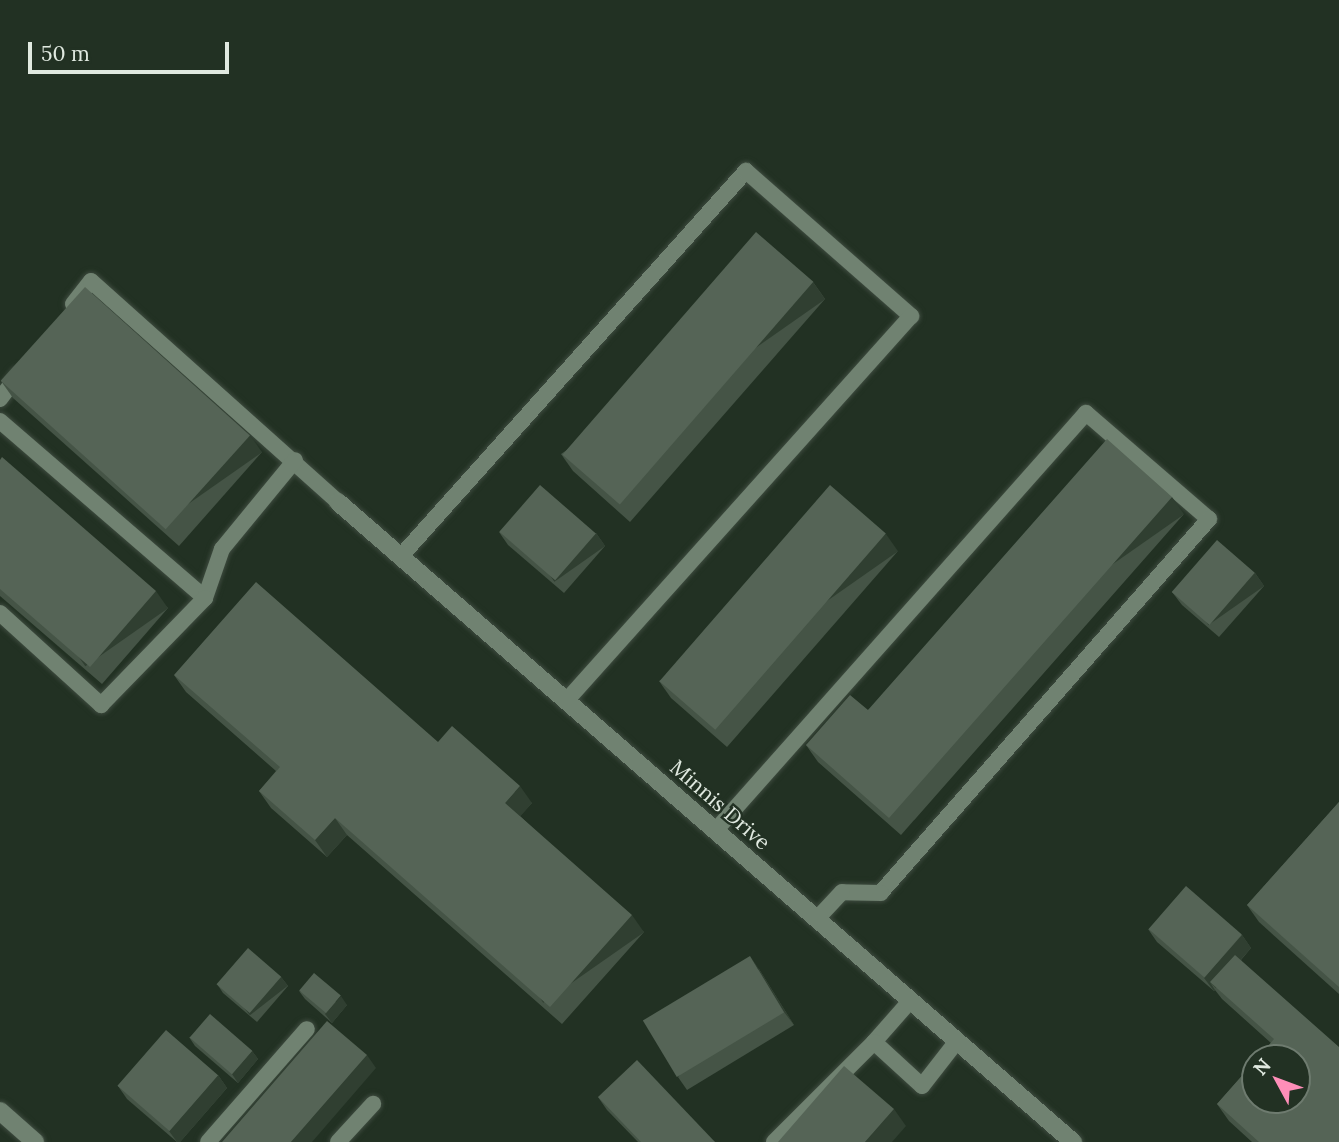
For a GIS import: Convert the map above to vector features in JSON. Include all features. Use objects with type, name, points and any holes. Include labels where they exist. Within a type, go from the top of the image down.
[{"type":"street","name":"Minnis Drive","points":[[338,502],[1073,1142]]},
{"type":"street","points":[[0,1111],[35,1142]]},
{"type":"lane","points":[[401,556],[746,171],[911,316],[566,701]]},
{"type":"lane","points":[[66,313],[91,281],[295,460],[338,502]]},
{"type":"lane","points":[[0,399],[33,356]]},
{"type":"lane","points":[[715,831],[1086,413],[1209,519],[881,893],[842,892],[817,919]]},
{"type":"lane","points":[[0,421],[205,598]]},
{"type":"lane","points":[[0,613],[101,705],[205,598],[222,549],[295,460]]},
{"type":"lane","points":[[774,1142],[874,1042],[910,1001]]},
{"type":"lane","points":[[208,1142],[307,1029]]},
{"type":"lane","points":[[874,1042],[922,1086],[957,1041]]},
{"type":"lane","points":[[338,1142],[373,1104]]},
{"type":"building","points":[[756,232],[813,282],[620,504],[562,455]]},
{"type":"building","points":[[85,287],[250,436],[166,529],[1,381]]},
{"type":"building","points":[[1107,439],[1172,497],[889,818],[806,745],[850,695],[868,710]]},
{"type":"building","points":[[2,457],[156,591],[90,667],[0,589]]},
{"type":"building","points":[[540,485],[596,534],[555,580],[499,532]]},
{"type":"building","points":[[830,485],[886,534],[715,730],[659,681]]},
{"type":"building","points":[[1217,540],[1255,573],[1209,625],[1172,592]]},
{"type":"building","points":[[256,582],[438,742],[452,726],[520,786],[505,803],[632,915],[550,1007],[335,818],[315,840],[259,791],[280,767],[174,675]]},
{"type":"building","points":[[1339,802],[1339,987],[1247,905]]},
{"type":"building","points":[[1186,886],[1242,935],[1204,978],[1149,929]]},
{"type":"building","points":[[248,948],[281,977],[250,1013],[217,984]]},
{"type":"building","points":[[1235,955],[1339,1047],[1339,1142],[1259,1142],[1217,1104],[1241,1077],[1241,1114],[1311,1114],[1311,1044],[1270,1044],[1274,1039],[1210,982]]},
{"type":"building","points":[[750,956],[784,1013],[677,1077],[643,1020]]},
{"type":"building","points":[[314,973],[341,995],[326,1013],[299,991]]},
{"type":"building","points":[[210,1014],[252,1051],[232,1074],[190,1037]]},
{"type":"building","points":[[327,1021],[367,1055],[291,1142],[222,1142]]},
{"type":"building","points":[[166,1030],[218,1075],[170,1131],[117,1086]]},
{"type":"building","points":[[637,1060],[715,1142],[641,1142],[598,1097]]},
{"type":"building","points":[[844,1066],[894,1109],[865,1142],[778,1142]]}]
